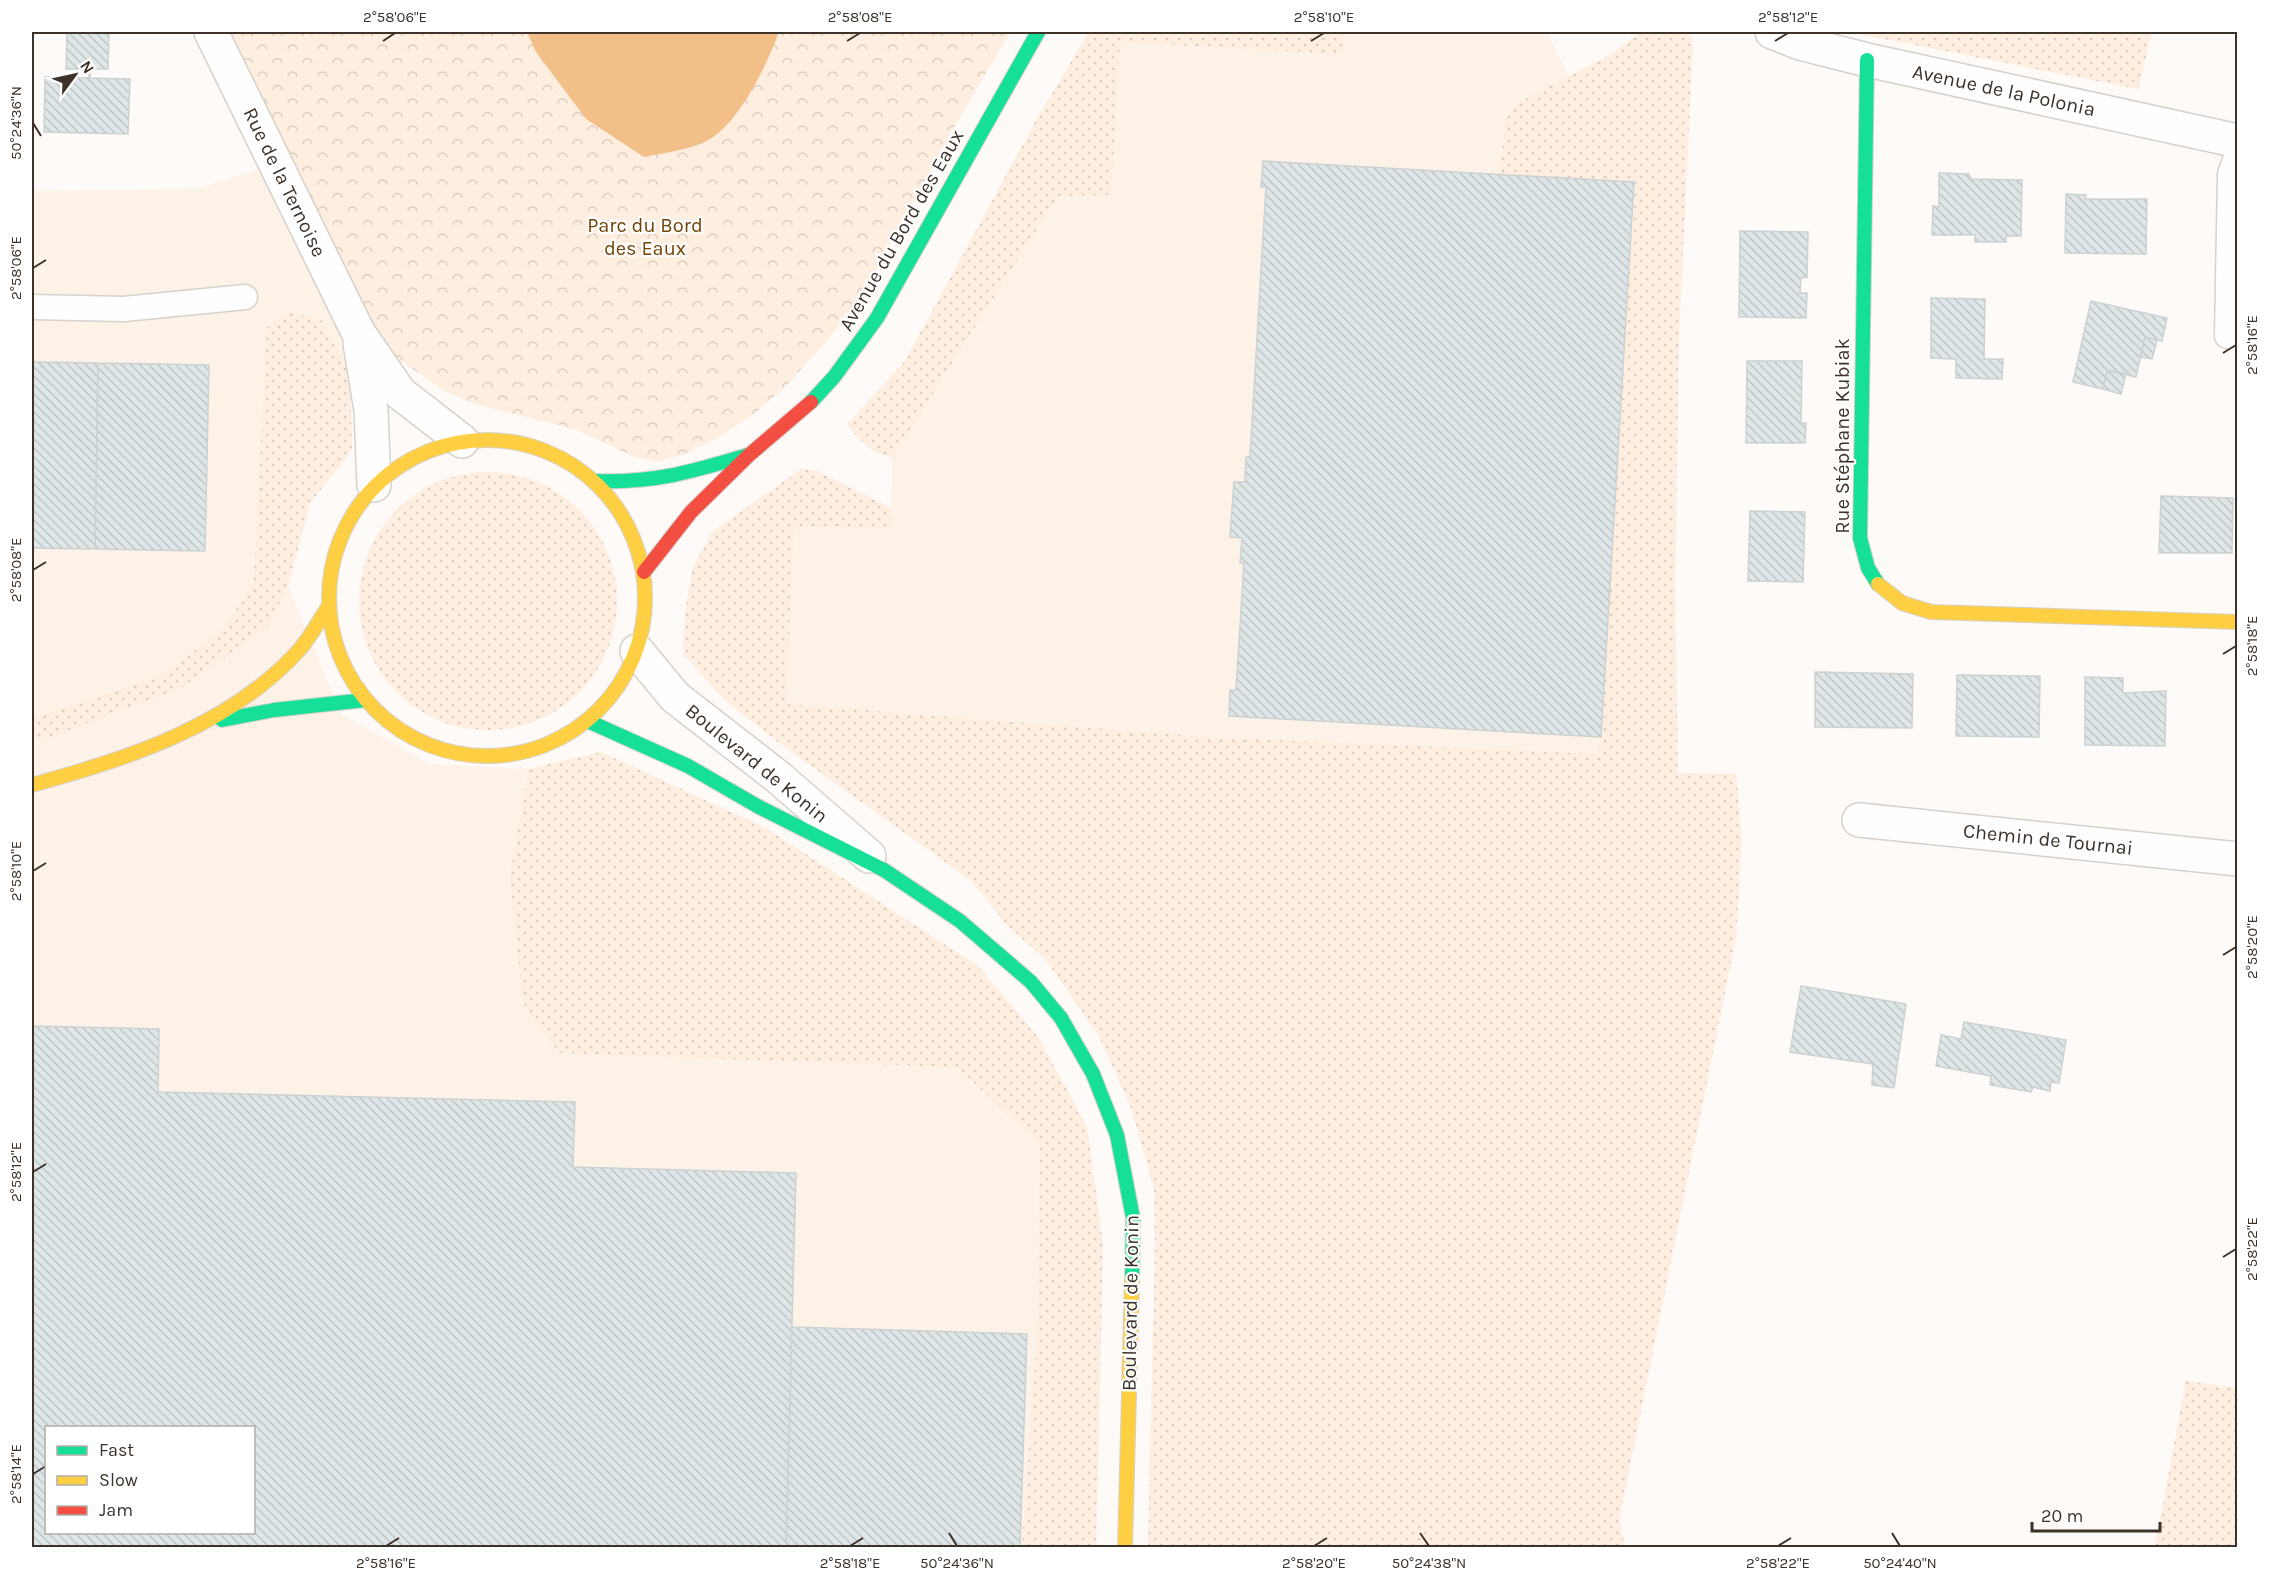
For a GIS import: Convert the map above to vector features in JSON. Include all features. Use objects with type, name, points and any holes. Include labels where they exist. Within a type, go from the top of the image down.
[{"type":"street","name":"Rue de la Ternoise","points":[[211,32],[358,332],[400,393],[462,441]]},
{"type":"street","name":"Avenue du Bord des Eaux","points":[[644,572],[691,512],[749,455],[785,426],[834,377],[877,318],[1038,32]]},
{"type":"street","name":"Avenue de la Polonia","points":[[1772,32],[1800,43],[1867,60],[2238,141]]},
{"type":"street","name":"Rue Stéphane Kubiak","points":[[1867,60],[1864,134],[1860,538],[1868,569],[1877,586],[1902,603],[1931,612],[2238,622]]},
{"type":"street","name":"Rue de la Ternoise","points":[[358,332],[371,410],[374,485]]},
{"type":"street","points":[[462,441],[509,441],[555,454],[594,481],[627,522],[644,572],[645,611],[637,651],[614,694],[590,722],[541,748],[507,756],[468,756],[429,746],[394,727],[365,700],[339,656],[328,607],[331,570],[342,534],[374,485],[415,456],[462,441]]},
{"type":"street","name":"Avenue du Bord des Eaux","points":[[594,481],[633,482],[672,477],[749,455]]},
{"type":"street","points":[[32,785],[87,770],[155,747],[203,725],[238,703],[279,670],[302,647],[328,607]]},
{"type":"street","name":"Boulevard de Konin","points":[[637,651],[675,697],[778,777],[884,870]]},
{"type":"street","points":[[203,725],[274,710],[365,700]]},
{"type":"street","name":"Boulevard de Konin","points":[[590,722],[688,766],[759,807],[884,870],[960,921],[1031,982],[1060,1018],[1093,1074],[1117,1135],[1134,1218],[1125,1548]]},
{"type":"street","name":"Chemin de Tournai","points":[[1859,820],[2238,859]]},
{"type":"lane","points":[[2227,336],[2230,174],[2238,151]]},
{"type":"lane","points":[[32,307],[124,309],[245,297]]},
{"type":"shaded area","points":[[527,32],[779,32],[754,87],[726,126],[700,144],[644,157],[586,119],[536,52]]},
{"type":"shaded area","points":[[1344,32],[1547,32],[1569,77],[1614,53],[1640,32],[1684,32],[1693,38],[1679,336],[1675,586],[1676,754],[1600,754],[1208,737],[786,704],[794,526],[890,529],[892,458],[1058,196],[1111,195],[1120,42],[1343,53]]},
{"type":"shaded area","points":[[276,164],[358,332],[350,375],[352,450],[310,503],[288,586],[341,714],[430,764],[529,769],[601,752],[978,966],[1038,1037],[1087,1127],[1103,1246],[1096,1547],[32,1547],[32,191],[196,189]]},
{"type":"green space","name":"Parc du Bord des Eaux","points":[[211,32],[1010,32],[945,143],[877,270],[851,311],[782,390],[751,416],[715,439],[683,455],[657,461],[635,457],[575,429],[474,404],[445,391],[358,332]]},
{"type":"green space","points":[[1089,32],[1344,32],[1343,54],[1120,42],[1111,195],[1058,196],[892,458],[878,453],[861,441],[847,424],[905,361],[1035,122]]},
{"type":"green space","points":[[1640,32],[1684,32],[1693,38],[1679,336],[1675,586],[1678,773],[1736,774],[1742,841],[1736,938],[1619,1520],[1625,1547],[1148,1547],[1155,1241],[1154,1189],[1132,1110],[1099,1036],[1046,960],[1009,927],[970,880],[767,734],[723,698],[683,654],[685,615],[692,569],[712,532],[801,469],[817,471],[891,508],[890,529],[794,526],[786,704],[1208,737],[1599,754],[1634,183],[1499,175],[1506,121],[1511,110],[1529,97],[1614,53]]},
{"type":"green space","points":[[1848,32],[2152,32],[2138,89]]},
{"type":"green space","points":[[292,312],[323,321],[350,375],[352,450],[310,503],[288,586],[269,625],[181,688],[50,737],[32,740],[32,716],[43,715],[160,676],[224,629],[254,581],[267,327]]},
{"type":"green space","points":[[488,472],[513,475],[537,482],[559,494],[579,510],[595,530],[607,552],[614,576],[617,601],[614,626],[607,650],[595,672],[579,692],[559,708],[537,720],[513,727],[488,730],[463,727],[439,720],[417,708],[397,692],[381,672],[369,650],[362,626],[359,601],[362,576],[369,552],[381,530],[397,510],[417,494],[439,482],[463,475]]},
{"type":"green space","points":[[601,752],[764,827],[978,966],[1038,1037],[1087,1127],[1103,1246],[1096,1547],[1022,1547],[1038,1321],[1040,1144],[957,1067],[559,1053],[523,1003],[510,876],[529,769]]},
{"type":"green space","points":[[2186,1381],[2237,1388],[2237,1547],[2155,1547]]},
{"type":"building","points":[[67,32],[109,32],[108,69],[90,69],[90,78],[130,79],[128,134],[44,132],[45,77],[89,78],[89,69],[66,69]]},
{"type":"building","points":[[1263,161],[1634,182],[1601,737],[1229,716],[1230,690],[1236,690],[1244,563],[1240,563],[1242,538],[1230,537],[1234,482],[1245,482],[1246,457],[1250,457],[1266,187],[1261,187]]},
{"type":"building","points":[[1939,173],[1969,174],[1971,179],[2022,180],[2021,236],[2006,236],[2006,242],[1975,242],[1975,235],[1932,235],[1933,206],[1939,207]]},
{"type":"building","points":[[2066,194],[2086,195],[2085,199],[2147,199],[2146,254],[2065,253]]},
{"type":"building","points":[[1740,231],[1808,232],[1807,277],[1801,278],[1800,293],[1807,293],[1806,318],[1739,317]]},
{"type":"building","points":[[1931,298],[1985,299],[1984,359],[2003,359],[2002,379],[1956,378],[1956,359],[1931,358]]},
{"type":"building","points":[[2091,301],[2167,318],[2162,341],[2145,337],[2136,377],[2107,370],[2103,389],[2073,382]]},
{"type":"building","points":[[2145,337],[2157,340],[2152,359],[2140,357]]},
{"type":"building","points":[[1747,361],[1802,361],[1801,423],[1806,423],[1805,443],[1746,443]]},
{"type":"building","points":[[32,362],[98,363],[95,549],[32,548]]},
{"type":"building","points":[[98,363],[209,365],[205,551],[95,549]]},
{"type":"building","points":[[2107,370],[2126,374],[2121,394],[2103,389]]},
{"type":"building","points":[[2161,496],[2233,498],[2232,553],[2159,553]]},
{"type":"building","points":[[1750,511],[1805,512],[1803,582],[1748,581]]},
{"type":"building","points":[[1815,672],[1913,674],[1912,728],[1815,727]]},
{"type":"building","points":[[1957,675],[2040,676],[2039,737],[1956,736]]},
{"type":"building","points":[[2085,677],[2123,678],[2123,693],[2166,691],[2165,746],[2085,745]]},
{"type":"building","points":[[1801,986],[1906,1004],[1894,1088],[1872,1085],[1873,1064],[1790,1052]]},
{"type":"building","points":[[1964,1022],[2066,1040],[2059,1083],[2051,1082],[2050,1091],[2033,1087],[2031,1092],[1990,1085],[1991,1076],[1936,1066],[1941,1035],[1961,1039]]},
{"type":"building","points":[[32,1026],[159,1029],[158,1092],[575,1102],[573,1167],[796,1173],[786,1548],[32,1548]]},
{"type":"building","points":[[792,1327],[1027,1334],[1020,1548],[786,1548]]},
{"type":"traffic: fast","points":[[811,402],[834,377],[877,318],[1038,32]]},
{"type":"traffic: fast","points":[[1867,60],[1860,538],[1868,568],[1878,584]]},
{"type":"traffic: fast","points":[[594,481],[655,478],[708,467],[748,455]]},
{"type":"traffic: fast","points":[[222,720],[274,710],[365,700]]},
{"type":"traffic: fast","points":[[590,722],[688,766],[759,807],[884,870],[960,921],[1031,982],[1061,1018],[1093,1074],[1117,1135],[1133,1218],[1132,1279]]},
{"type":"traffic: slow","points":[[487,440],[518,443],[548,452],[575,467],[599,486],[618,510],[633,537],[642,567],[645,598],[642,629],[633,659],[618,686],[599,710],[575,729],[548,744],[518,753],[487,756],[456,753],[426,744],[399,729],[375,710],[356,686],[341,659],[332,629],[329,598],[332,567],[341,537],[356,510],[375,486],[399,467],[426,452],[456,443],[487,440]]},
{"type":"traffic: slow","points":[[1878,584],[1902,603],[1931,612],[2238,622]]},
{"type":"traffic: slow","points":[[32,785],[141,750],[210,719],[243,699],[273,676],[304,644],[328,607]]},
{"type":"traffic: slow","points":[[1125,1548],[1132,1279]]},
{"type":"traffic: jam","points":[[644,572],[691,512],[749,455],[811,402]]}]
